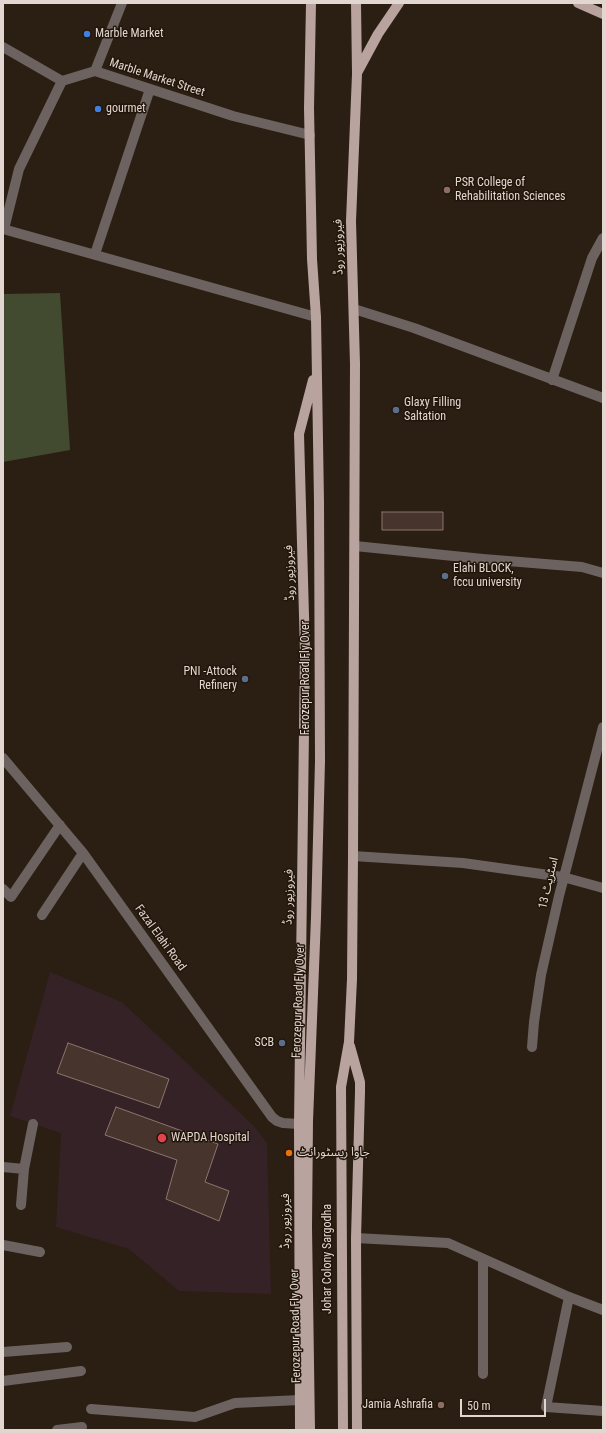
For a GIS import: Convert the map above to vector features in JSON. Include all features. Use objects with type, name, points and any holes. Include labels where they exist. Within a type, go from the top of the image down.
[{"type":"main road","name":"فیروزپور روڈ","points":[[311,3],[310,135],[312,259],[316,317],[319,502]]},
{"type":"main road","name":"فیروزپور روڈ","points":[[341,1087],[349,1042],[352,979],[355,364],[351,221],[357,74],[356,3]]},
{"type":"main road","points":[[357,74],[378,34],[399,3]]},
{"type":"main road","points":[[578,3],[603,14]]},
{"type":"main road","name":"فیروزپور روڈ","points":[[300,1430],[298,1124],[305,652],[299,434],[317,366]]},
{"type":"main road","name":"Ferozepur Road Fly Over","points":[[310,1430],[307,1227],[308,1136],[320,761],[319,502]]},
{"type":"main road","name":"فیروزپور روڈ","points":[[349,1042],[360,1082],[356,1238],[357,1430]]},
{"type":"main road","name":"Johar Colony Sargodha","points":[[341,1087],[343,1430]]},
{"type":"street","points":[[95,71],[122,3]]},
{"type":"street","points":[[3,47],[62,81],[19,169],[4,229],[316,317]]},
{"type":"street","name":"Marble Market Street","points":[[62,81],[95,71],[233,116],[310,135]]},
{"type":"street","points":[[95,254],[150,89]]},
{"type":"street","points":[[552,380],[592,258],[603,238]]},
{"type":"street","points":[[354,309],[414,328],[603,398]]},
{"type":"street","points":[[355,546],[483,560],[582,567],[603,573]]},
{"type":"street","name":"اسٹریٹ 13","points":[[532,1047],[541,975],[563,877],[600,752],[603,727]]},
{"type":"street","name":"Fazal Elahi Road","points":[[3,758],[83,853],[272,1117],[283,1123],[298,1124]]},
{"type":"street","points":[[3,889],[12,897],[60,825]]},
{"type":"street","points":[[42,915],[83,853]]},
{"type":"street","points":[[353,856],[463,863],[563,877],[603,888]]},
{"type":"street","points":[[21,1205],[24,1169],[33,1124]]},
{"type":"street","points":[[3,1167],[24,1169]]},
{"type":"street","points":[[356,1238],[448,1243],[569,1297],[603,1310]]},
{"type":"street","points":[[3,1246],[40,1252]]},
{"type":"street","points":[[483,1259],[483,1374]]},
{"type":"street","points":[[569,1297],[546,1407],[603,1411]]},
{"type":"street","points":[[3,1352],[67,1347]]},
{"type":"street","points":[[3,1381],[81,1371]]},
{"type":"street","points":[[91,1409],[195,1417],[235,1403],[300,1400]]},
{"type":"street","points":[[57,1430],[82,1427]]},
{"type":"shaded area","name":"WAPDA Hospital","points":[[50,972],[122,1002],[254,1126],[267,1143],[271,1294],[179,1291],[129,1249],[56,1227],[61,1133],[10,1116]]},
{"type":"green space","points":[[60,293],[70,450],[3,462],[3,294]]},
{"type":"building","points":[[382,512],[443,512],[443,530],[382,530]]},
{"type":"building","points":[[68,1043],[169,1079],[159,1108],[57,1073]]},
{"type":"building","points":[[116,1107],[218,1144],[205,1182],[229,1191],[219,1221],[166,1199],[177,1160],[105,1135]]},
{"type":"place","name":"Marble Market","points":[[87,34]]},
{"type":"place","name":"gourmet","points":[[98,109]]},
{"type":"place","name":"PSR College of Rehabilitation Sciences","points":[[447,190]]},
{"type":"place","name":"Glaxy Filling Saltation","points":[[396,410]]},
{"type":"place","name":"Elahi BLOCK, fccu university","points":[[445,576]]},
{"type":"place","name":"PNI -Attock Refinery","points":[[245,679]]},
{"type":"place","name":"SCB","points":[[282,1043]]},
{"type":"place","name":"WAPDA Hospital","points":[[162,1138]]},
{"type":"place","name":"جاوا ریسٹورانٹ","points":[[289,1153]]},
{"type":"place","name":"Jamia Ashrafia","points":[[441,1405]]}]
